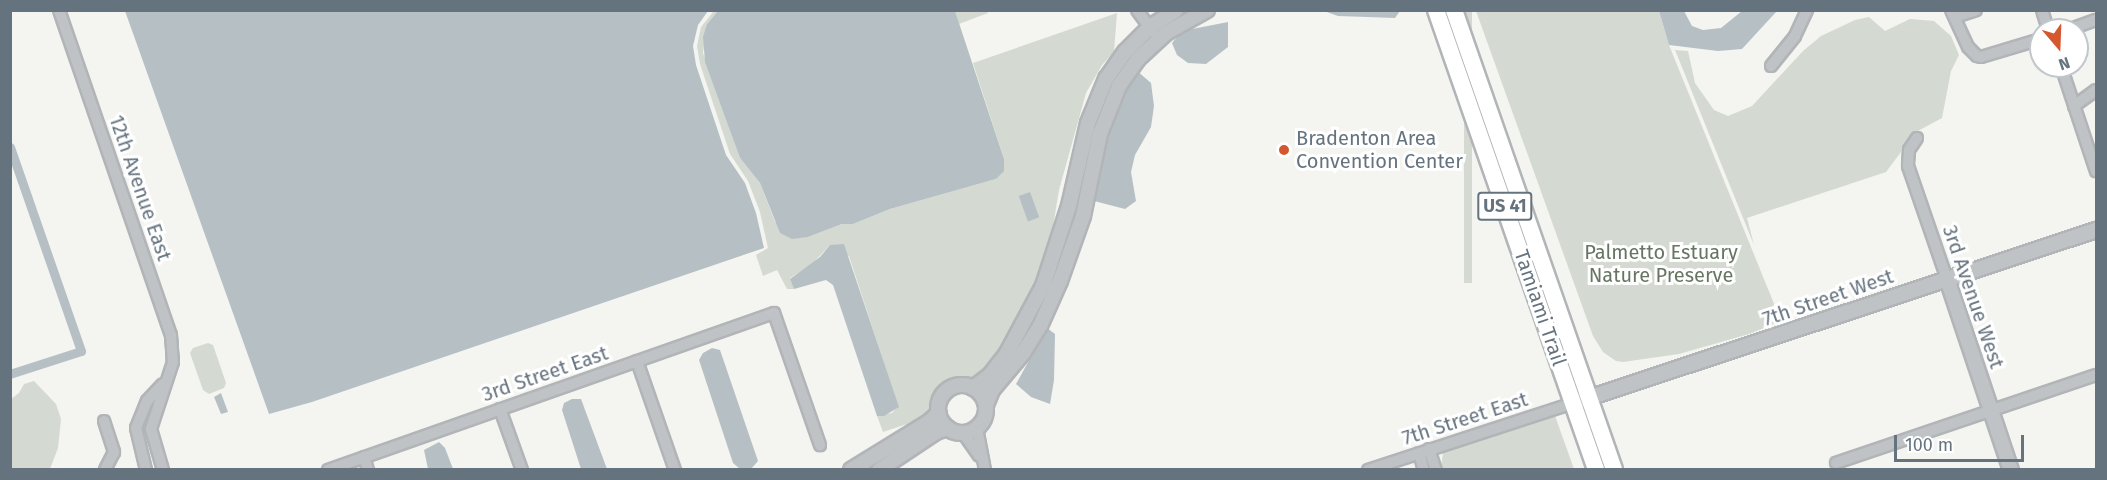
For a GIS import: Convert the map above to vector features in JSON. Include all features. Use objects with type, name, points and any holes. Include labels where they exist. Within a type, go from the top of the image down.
[{"type":"highway","name":"Tamiami Trail","points":[[1436,10],[1596,470]]},
{"type":"highway","name":"Tamiami Trail","points":[[1454,10],[1614,470]]},
{"type":"street","name":"12th Avenue East","points":[[59,10],[171,335],[173,362],[151,429],[163,470]]},
{"type":"street","points":[[1137,10],[1158,40]]},
{"type":"street","points":[[973,388],[990,375],[1029,317],[1051,265],[1069,206],[1088,123],[1101,88],[1125,52],[1150,27],[1176,10]]},
{"type":"street","points":[[879,470],[936,432],[947,428],[963,433],[977,428],[984,418],[992,390],[1023,353],[1040,326],[1060,281],[1083,216],[1100,134],[1110,105],[1131,68],[1158,40],[1177,25],[1207,10]]},
{"type":"street","points":[[1770,66],[1795,36],[1808,10]]},
{"type":"street","points":[[1976,10],[1953,14],[1968,47],[1977,56],[1981,57],[2029,43]]},
{"type":"street","points":[[2065,78],[2097,171]]},
{"type":"street","points":[[2074,106],[2097,90]]},
{"type":"street","name":"3rd Avenue West","points":[[1917,138],[1909,150],[1908,166],[2011,470]]},
{"type":"street","points":[[1069,206],[1083,216]]},
{"type":"street","name":"7th Street West","points":[[1573,403],[2097,230]]},
{"type":"street","name":"3rd Street East","points":[[327,470],[774,313],[820,445]]},
{"type":"street","points":[[638,361],[675,470]]},
{"type":"street","points":[[1836,462],[2097,375]]},
{"type":"street","name":"12th Avenue East","points":[[146,470],[136,428],[147,401],[166,379]]},
{"type":"street","points":[[947,428],[939,413],[941,399],[951,388],[958,386],[973,388],[983,398],[986,405]]},
{"type":"street","name":"7th Street East","points":[[1368,470],[1573,403]]},
{"type":"street","points":[[500,409],[522,470]]},
{"type":"street","points":[[850,470],[929,422],[939,413]]},
{"type":"street","points":[[104,422],[114,452],[105,470]]},
{"type":"street","points":[[977,428],[983,464]]},
{"type":"street","points":[[963,433],[983,464]]},
{"type":"street","points":[[1424,451],[1425,470]]},
{"type":"street","points":[[1424,451],[1436,470]]},
{"type":"street","points":[[364,457],[368,470]]},
{"type":"green space","points":[[714,11],[718,11],[707,24],[703,53],[740,158],[760,183],[775,222],[808,237],[842,224],[853,224],[890,209],[996,179],[1004,159],[973,63],[1117,13],[1114,52],[1102,65],[1086,93],[1059,190],[1048,257],[1029,303],[983,373],[971,382],[957,381],[943,388],[937,397],[934,410],[928,417],[883,432],[877,416],[892,413],[898,406],[849,256],[830,245],[812,264],[790,278],[794,289],[787,289],[777,270],[763,276],[756,255],[768,248],[760,212],[748,181],[730,154],[700,64],[697,46],[701,27]]},
{"type":"green space","points":[[955,11],[987,11],[988,13],[959,24]]},
{"type":"green space","points":[[1464,11],[1472,11],[1472,283],[1464,283]]},
{"type":"green space","name":"Palmetto Estuary Nature Preserve","points":[[1476,11],[1659,11],[1669,45],[1781,321],[1749,334],[1679,354],[1623,362],[1616,361],[1603,352],[1593,336]]},
{"type":"green space","points":[[1869,17],[1885,31],[1910,19],[1934,21],[1951,36],[1959,55],[1951,71],[1942,118],[1916,132],[1886,172],[1747,218],[1754,245],[1675,50],[1688,51],[1695,83],[1714,110],[1728,116],[1752,106],[1803,51],[1821,36],[1855,20]]},
{"type":"green space","points":[[208,343],[213,345],[226,383],[224,388],[209,394],[203,390],[190,353],[193,348]]},
{"type":"green space","points":[[34,381],[56,404],[61,419],[58,448],[50,469],[11,469],[11,399],[19,393],[24,384]]},
{"type":"green space","points":[[1554,413],[1574,469],[1441,470],[1443,452]]},
{"type":"shaded area","points":[[125,11],[708,11],[698,25],[693,46],[696,65],[726,155],[745,183],[756,213],[764,248],[312,402],[269,414]]},
{"type":"shaded area","points":[[718,11],[955,11],[1004,159],[1004,171],[996,179],[890,209],[853,224],[842,224],[808,237],[792,239],[780,233],[760,183],[740,158],[705,62],[703,37],[707,24]]},
{"type":"shaded area","points":[[1324,11],[1400,11],[1395,18],[1338,16]]},
{"type":"shaded area","points":[[1659,11],[1684,11],[1692,26],[1703,30],[1721,28],[1742,11],[1777,11],[1742,49],[1718,51],[1669,45]]},
{"type":"shaded area","points":[[1228,22],[1228,47],[1206,64],[1188,63],[1177,55],[1172,43],[1182,31]]},
{"type":"shaded area","points":[[1136,70],[1151,83],[1154,106],[1151,127],[1135,155],[1131,172],[1136,201],[1125,209],[1094,201],[1098,166],[1119,96]]},
{"type":"shaded area","points":[[1030,192],[1039,217],[1028,221],[1019,196]]},
{"type":"shaded area","points":[[844,244],[899,407],[884,416],[877,416],[833,285],[826,280],[794,289],[790,279],[820,257],[830,245]]},
{"type":"shaded area","points":[[1047,328],[1055,334],[1054,380],[1050,404],[1031,397],[1016,384]]},
{"type":"shaded area","points":[[712,348],[720,350],[758,461],[751,469],[740,469],[733,463],[699,360],[703,353]]},
{"type":"shaded area","points":[[221,393],[228,412],[221,414],[214,397]]},
{"type":"shaded area","points":[[572,399],[581,399],[607,469],[581,469],[562,410],[564,403]]},
{"type":"shaded area","points":[[439,442],[445,448],[453,469],[428,469],[424,450]]},
{"type":"waterway","points":[[10,147],[81,351],[10,374]]},
{"type":"place","name":"Bradenton Area Convention Center","points":[[1284,150]]}]
